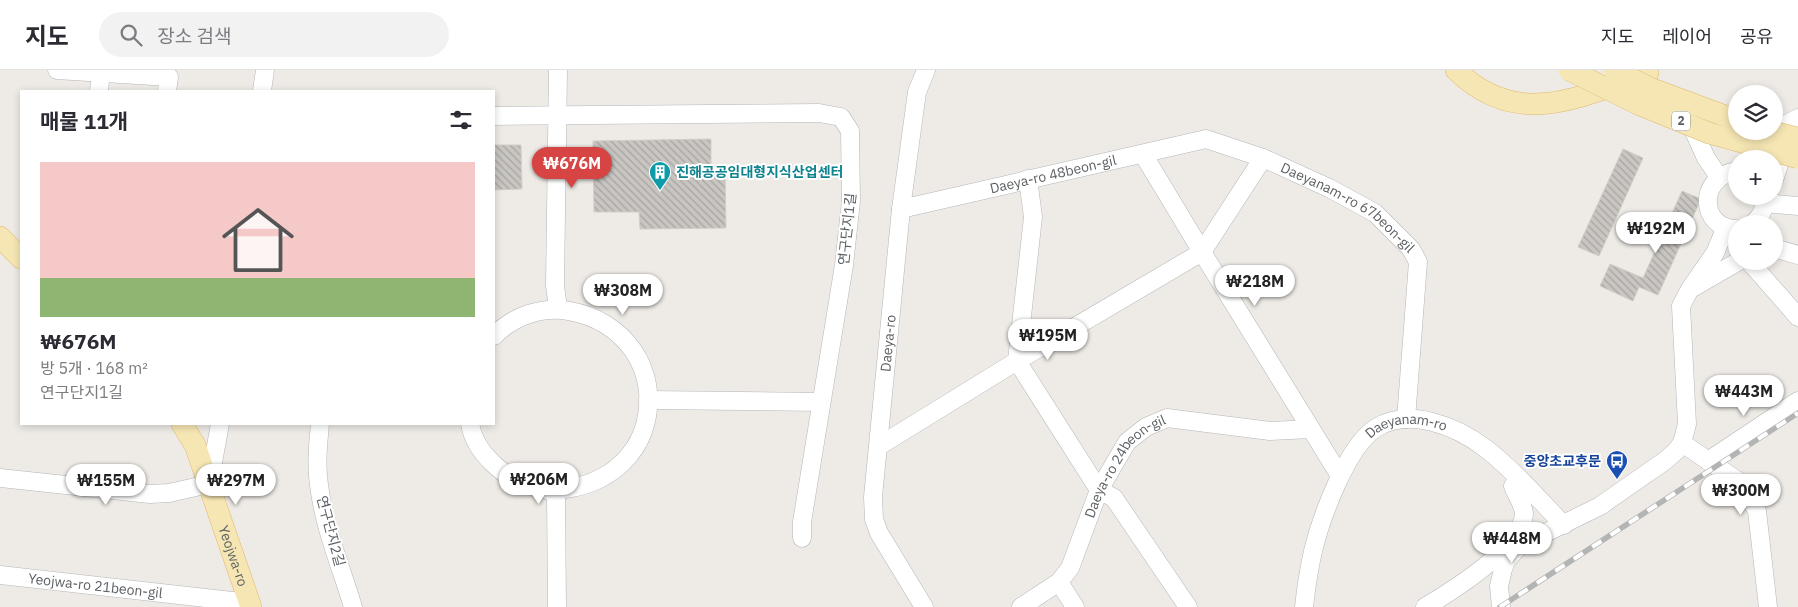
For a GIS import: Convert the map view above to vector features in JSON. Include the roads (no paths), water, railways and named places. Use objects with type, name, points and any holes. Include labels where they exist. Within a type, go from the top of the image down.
[{"type":"main road","points":[[1456,70],[1466,80],[1489,94],[1516,102],[1542,105],[1576,99],[1645,72]]},
{"type":"main road","name":"2","points":[[1569,70],[1638,104],[1708,132],[1798,158]]},
{"type":"main road","name":"2","points":[[1614,70],[1650,88],[1728,117]]},
{"type":"main road","points":[[1783,134],[1798,138]]},
{"type":"main road","points":[[0,237],[20,257]]},
{"type":"main road","name":"Yeojwa-ro","points":[[183,425],[195,445],[251,605]]},
{"type":"street","points":[[57,70],[101,71],[168,84]]},
{"type":"street","points":[[262,90],[265,70]]},
{"type":"street","points":[[558,70],[555,285],[558,309]]},
{"type":"street","name":"Daeya-ro","points":[[924,607],[879,533],[874,519],[874,496],[901,209],[917,92],[926,70]]},
{"type":"street","points":[[99,90],[101,71]]},
{"type":"street","points":[[1645,72],[1667,87],[1685,108],[1706,158],[1719,177]]},
{"type":"street","name":"연구단지1길","points":[[495,116],[819,113],[841,118],[850,131],[851,201],[844,265],[802,522],[802,538]]},
{"type":"street","points":[[1781,150],[1785,125],[1798,118]]},
{"type":"street","name":"Daeya-ro 48beon-gil","points":[[901,209],[1206,139]]},
{"type":"street","name":"Daeyanam-ro 67beon-gil","points":[[1206,139],[1263,158],[1330,188],[1375,213],[1411,249],[1418,262],[1406,419]]},
{"type":"street","points":[[1144,154],[1340,476]]},
{"type":"street","points":[[879,446],[1016,361],[1202,252],[1263,158]]},
{"type":"street","points":[[1728,173],[1719,177],[1712,184],[1707,202],[1715,219],[1728,229]]},
{"type":"street","points":[[1028,179],[1033,217],[1016,361],[1099,490],[1114,498],[1188,607]]},
{"type":"street","points":[[1783,203],[1798,206]]},
{"type":"street","points":[[1501,607],[1499,586],[1502,569],[1519,546],[1600,506],[1666,460],[1682,442],[1687,424],[1680,314],[1683,300],[1728,234]]},
{"type":"street","points":[[1783,251],[1798,255]]},
{"type":"street","points":[[1690,290],[1728,268]]},
{"type":"street","points":[[1757,270],[1798,317]]},
{"type":"street","points":[[495,335],[503,327],[529,314],[558,309],[586,314],[611,326],[631,346],[644,372],[648,400],[645,425],[634,449],[617,468],[595,482],[570,489],[544,489]]},
{"type":"street","points":[[648,400],[821,402]]},
{"type":"street","points":[[1708,461],[1798,400]]},
{"type":"street","name":"Daeya-ro 24beon-gil","points":[[1021,607],[1059,582],[1070,568],[1099,490],[1127,442],[1146,427],[1167,418],[1270,431],[1311,429]]},
{"type":"street","name":"Daeyanam-ro","points":[[1304,607],[1313,550],[1340,476],[1359,443],[1375,428],[1388,422],[1406,419],[1437,424],[1457,431],[1484,447],[1564,525]]},
{"type":"street","points":[[0,478],[150,494],[169,493],[209,484],[220,425]]},
{"type":"street","name":"연구단지2길","points":[[320,425],[317,460],[320,493],[325,517],[353,607]]},
{"type":"street","points":[[470,425],[482,450],[498,469],[520,482],[556,494],[557,607]]},
{"type":"street","points":[[1682,442],[1741,483],[1757,511],[1768,607]]},
{"type":"street","points":[[1425,607],[1457,588],[1503,550],[1522,528],[1524,512],[1513,486]]},
{"type":"street","name":"Yeojwa-ro 21beon-gil","points":[[0,575],[159,600],[251,605]]},
{"type":"street","points":[[1059,582],[1075,607]]},
{"type":"railway","points":[[1500,607],[1798,413]]},
{"type":"place","name":"진해공공임대형지식산업센터","points":[[660,191]]},
{"type":"place","name":"중앙초교후문","points":[[1617,480]]}]
